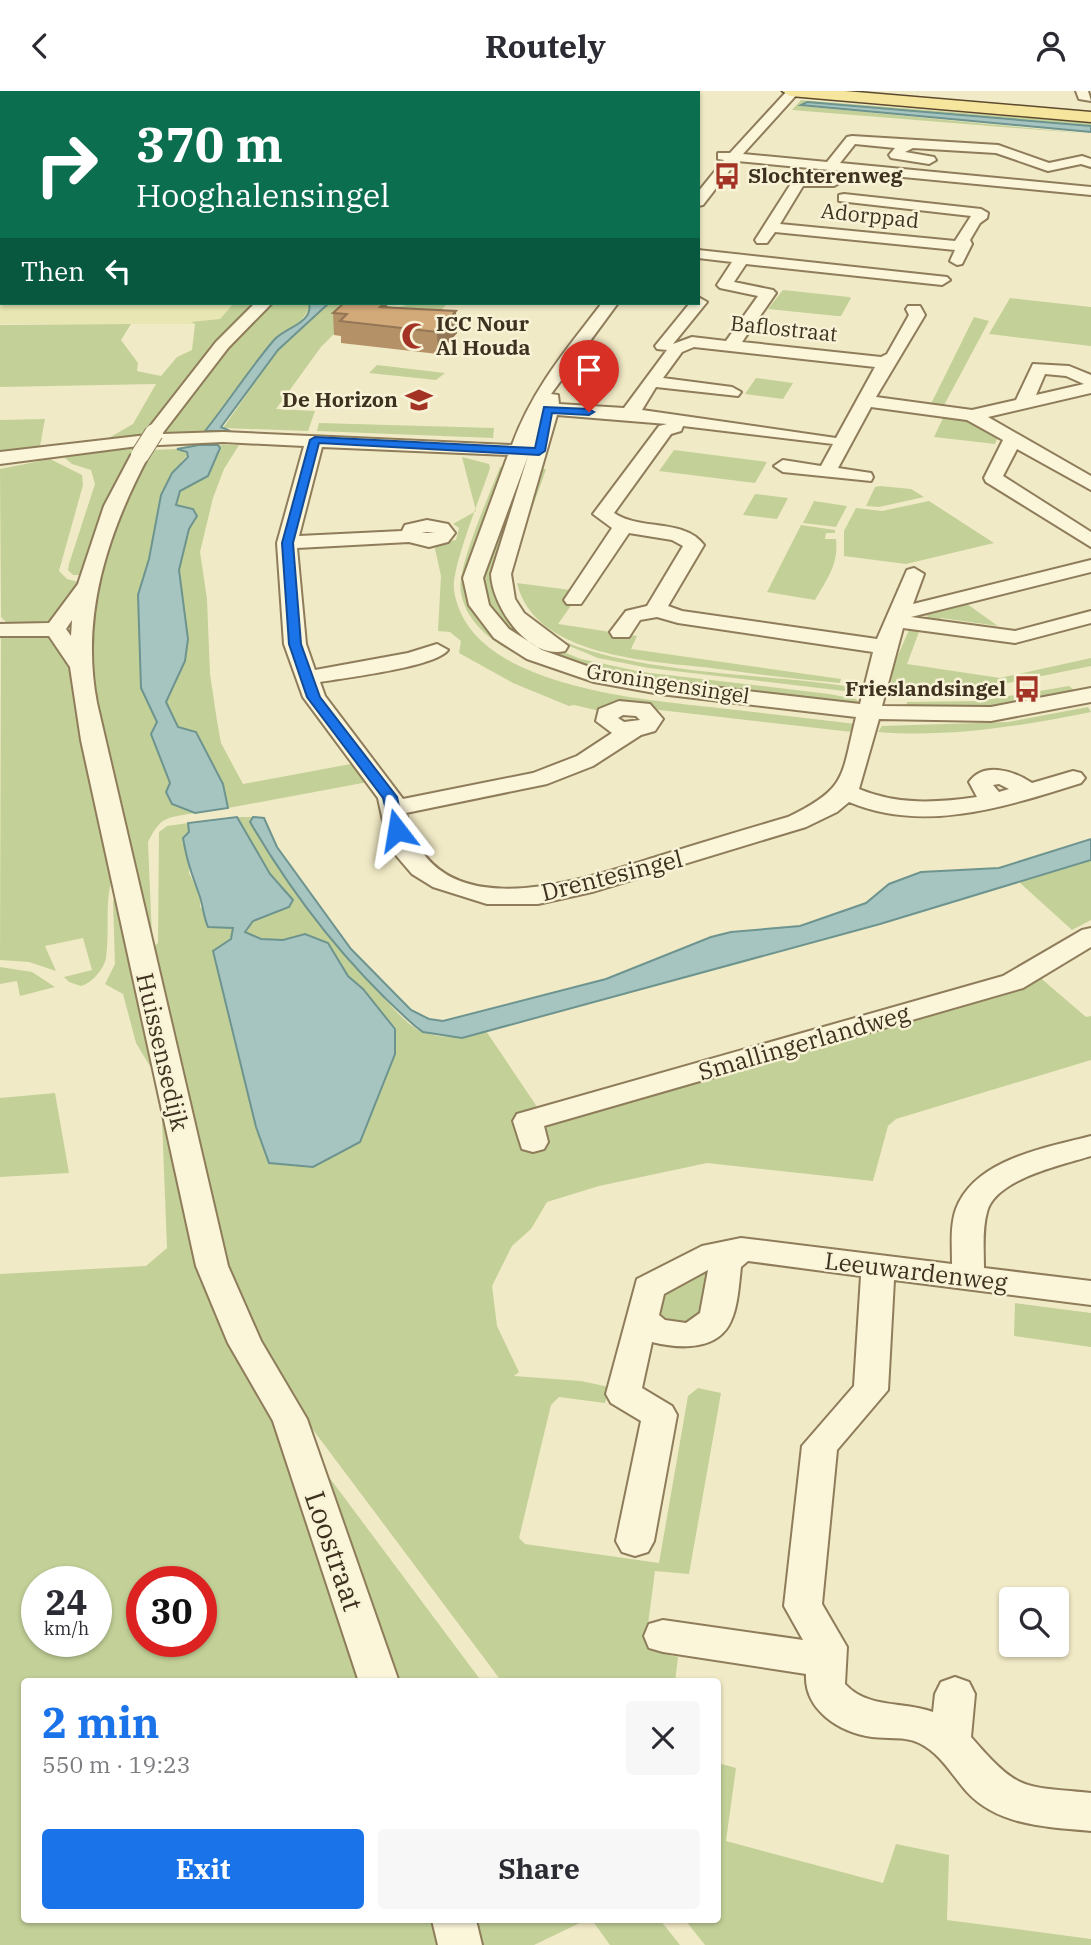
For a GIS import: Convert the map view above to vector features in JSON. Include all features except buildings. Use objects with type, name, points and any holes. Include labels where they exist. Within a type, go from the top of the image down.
[{"type":"main road","points":[[793,91],[1091,117]]},
{"type":"main road","points":[[862,91],[1091,110]]},
{"type":"street","points":[[700,186],[782,91]]},
{"type":"street","points":[[760,116],[793,91]]},
{"type":"street","points":[[1082,91],[1083,96],[1091,97]]},
{"type":"street","points":[[831,166],[852,140],[912,141],[998,149],[1048,167]]},
{"type":"street","points":[[912,141],[897,156],[929,160]]},
{"type":"street","points":[[728,156],[1091,191]]},
{"type":"street","points":[[700,199],[728,156]]},
{"type":"street","points":[[1033,185],[1042,169],[1082,160],[1091,163]]},
{"type":"street","points":[[863,169],[844,198],[858,203],[933,208],[980,215]]},
{"type":"street","points":[[793,264],[804,243],[767,233],[754,237],[772,212],[779,209],[801,180],[852,184]]},
{"type":"street","points":[[827,472],[835,440],[865,401],[923,302],[942,291],[964,245],[970,242],[982,221],[980,215],[996,182]]},
{"type":"street","name":"Adorppad","points":[[767,233],[964,245]]},
{"type":"street","points":[[700,254],[945,280]]},
{"type":"street","points":[[732,346],[768,293],[726,285],[724,282],[741,259]]},
{"type":"street","name":"Huissensedijk","points":[[262,305],[222,345],[144,443],[117,495],[85,588],[81,667],[102,783],[212,1266],[245,1343],[290,1419]]},
{"type":"street","name":"Groningensingel","points":[[608,305],[553,377],[528,451],[501,574],[500,592],[510,613],[530,631],[583,656],[633,668],[871,704],[979,715],[1036,708],[1090,684]]},
{"type":"street","name":"Groningensingel","points":[[541,409],[620,305]]},
{"type":"street","points":[[663,346],[697,305]]},
{"type":"street","name":"Baflostraat","points":[[683,346],[692,342],[887,361]]},
{"type":"street","points":[[683,346],[685,350],[682,356],[642,408],[635,413],[632,407],[676,349],[683,346]]},
{"type":"street","points":[[1024,402],[1039,369],[1069,370],[1091,381]]},
{"type":"street","points":[[660,383],[732,392]]},
{"type":"street","points":[[865,401],[972,415],[1091,388]]},
{"type":"street","points":[[541,409],[635,413],[681,423],[835,440]]},
{"type":"street","points":[[972,415],[1091,484]]},
{"type":"street","points":[[574,600],[616,524],[681,423]]},
{"type":"street","points":[[0,458],[223,437],[528,451]]},
{"type":"street","points":[[1013,438],[993,478],[1091,541]]},
{"type":"street","name":"Drentesingel","points":[[315,440],[287,543],[295,644],[314,697],[390,797],[397,830],[407,853],[421,869],[463,891],[487,897],[512,897],[583,887],[743,841],[828,807],[846,792]]},
{"type":"street","points":[[783,466],[864,477]]},
{"type":"street","points":[[616,524],[677,535],[689,539],[694,545],[657,605],[663,611],[678,617],[884,647]]},
{"type":"street","points":[[287,543],[409,536]]},
{"type":"street","points":[[898,617],[947,601],[971,598],[1091,566]]},
{"type":"street","points":[[914,574],[884,647],[846,792],[881,805],[969,805],[1028,792],[1073,778]]},
{"type":"street","name":"Huissensedijk","points":[[81,667],[55,629],[85,588]]},
{"type":"street","points":[[621,632],[633,615],[663,611]]},
{"type":"street","points":[[898,617],[995,636],[1015,637],[1091,617]]},
{"type":"street","points":[[0,630],[55,629]]},
{"type":"street","points":[[305,678],[412,659],[436,650]]},
{"type":"street","points":[[394,808],[539,779],[584,761],[633,730]]},
{"type":"street","name":"Smallingerlandweg","points":[[533,1143],[528,1121],[1013,982],[1091,936]]},
{"type":"street","points":[[968,1278],[971,1210],[985,1187],[1012,1172],[1091,1146]]},
{"type":"street","points":[[641,1319],[657,1331],[692,1336],[716,1319],[726,1262],[741,1249]]},
{"type":"street","name":"Leeuwardenweg","points":[[635,1541],[660,1415],[623,1394],[649,1287],[713,1254],[741,1249],[1091,1293]]},
{"type":"street","points":[[878,1268],[871,1390],[820,1446],[803,1606],[828,1647],[824,1689],[837,1706],[853,1716],[929,1727],[951,1741],[992,1789],[1015,1802],[1091,1812]]},
{"type":"street","name":"Loostraat","points":[[290,1419],[378,1678]]},
{"type":"street","points":[[663,1636],[827,1660]]},
{"type":"street","points":[[951,1741],[955,1694]]},
{"type":"street","points":[[455,1923],[460,1945]]},
{"type":"shaded area","points":[[0,305],[232,305],[220,319],[191,324],[0,324]]},
{"type":"green space","points":[[801,100],[1091,123],[1091,126],[807,102],[802,106],[1091,134],[792,110]]},
{"type":"green space","points":[[783,290],[851,298],[841,316],[768,309]]},
{"type":"green space","points":[[1010,298],[1091,307],[1091,346],[989,334]]},
{"type":"green space","points":[[232,305],[256,305],[197,367],[146,435],[107,439],[133,424],[156,384],[0,387],[0,325],[131,324],[121,340],[138,363],[137,371],[161,376],[177,357],[192,350],[195,324],[191,322],[220,319]]},
{"type":"green space","points":[[265,305],[311,307],[301,321],[275,339],[205,431],[154,436],[227,342]]},
{"type":"green space","points":[[327,305],[385,305],[395,308],[407,305],[446,305],[440,311],[351,317],[321,347],[276,409],[315,411],[308,431],[223,428],[278,350]]},
{"type":"green space","points":[[974,317],[989,321],[943,407],[930,406]]},
{"type":"green space","points":[[377,365],[445,373],[436,380],[369,373]]},
{"type":"green space","points":[[756,378],[793,383],[783,399],[745,394]]},
{"type":"green space","points":[[944,416],[966,418],[998,437],[995,444],[934,437]]},
{"type":"green space","points":[[45,419],[40,446],[0,451],[0,420]]},
{"type":"green space","points":[[319,423],[494,428],[493,438],[317,431]]},
{"type":"green space","points":[[218,445],[239,445],[224,469],[213,498],[200,552],[207,599],[210,674],[221,743],[243,784],[356,763],[368,782],[228,808],[223,784],[178,727],[166,702],[188,639],[179,570],[189,529],[196,520],[193,509],[176,505],[180,491],[208,476],[220,448]]},
{"type":"green space","points":[[135,448],[99,528],[83,575],[73,575],[68,570],[69,564],[95,484],[91,470],[72,464],[64,457]]},
{"type":"green space","points":[[177,449],[189,454],[181,462],[138,595],[141,688],[157,722],[152,735],[170,783],[172,804],[195,813],[177,816],[161,823],[148,842],[152,938],[146,941],[120,831],[85,640],[119,500],[149,450]]},
{"type":"green space","points":[[674,450],[767,462],[755,483],[659,471]]},
{"type":"green space","points":[[462,457],[489,464],[490,468],[475,509]]},
{"type":"green space","points":[[50,459],[82,475],[83,485],[59,571],[67,579],[82,583],[66,607],[53,619],[36,624],[8,624],[1,617],[0,469]]},
{"type":"green space","points":[[500,467],[505,467],[470,601],[546,663],[826,713],[679,698],[563,673],[515,653],[479,627],[461,593],[461,582],[469,549]]},
{"type":"green space","points":[[514,468],[531,469],[495,584],[561,651],[581,659],[642,672],[829,694],[856,699],[860,704],[636,681],[579,668],[504,632],[478,589]]},
{"type":"green space","points":[[539,469],[546,469],[519,546],[512,575],[512,586],[527,616],[506,592]]},
{"type":"green space","points":[[875,487],[911,489],[924,497],[879,507],[866,506]]},
{"type":"green space","points":[[755,494],[788,498],[777,519],[743,515]]},
{"type":"green space","points":[[814,501],[847,506],[836,527],[803,523]]},
{"type":"green space","points":[[929,501],[994,543],[906,564],[844,556],[844,531],[856,508],[882,511]]},
{"type":"green space","points":[[474,512],[457,565],[454,590],[466,623],[490,649],[524,668],[605,693],[856,724],[852,732],[651,709],[604,712],[569,706],[513,683],[459,653],[461,641],[450,632],[438,631],[441,576],[434,544],[456,540],[459,528],[453,524]]},
{"type":"green space","points":[[801,525],[835,530],[835,533],[826,533],[825,539],[836,539],[834,564],[815,600],[767,592]]},
{"type":"green space","points":[[517,583],[578,591],[558,624],[637,636],[631,649],[841,679],[840,683],[658,662],[598,651],[570,641],[546,627],[528,608]]},
{"type":"green space","points":[[967,604],[998,626],[941,618],[937,624],[915,617],[928,617],[926,615]]},
{"type":"green space","points":[[529,618],[562,640],[609,656],[665,667],[828,683],[862,690],[853,692],[649,668],[598,658],[543,635]]},
{"type":"green space","points":[[909,630],[919,632],[907,664],[1000,678],[1091,658],[1091,666],[993,686],[891,686],[892,669]]},
{"type":"green space","points":[[1,632],[54,638],[72,663],[113,875],[105,962],[93,979],[81,986],[64,977],[92,970],[83,938],[45,946],[56,971],[29,962],[0,960]]},
{"type":"green space","points":[[1069,686],[1073,689],[1071,693],[1018,707],[906,711],[907,702],[980,701]]},
{"type":"green space","points":[[1088,707],[1091,712],[985,729],[931,733],[878,732],[882,726],[1008,722]]},
{"type":"green space","points":[[237,817],[253,817],[251,822],[310,912],[343,953],[400,1015],[417,1029],[439,1036],[463,1036],[486,1031],[546,1120],[1036,974],[1086,1017],[1091,1016],[1091,1060],[896,1119],[888,1126],[873,1181],[707,1163],[599,1186],[547,1202],[531,1229],[512,1246],[492,1286],[497,1326],[519,1372],[514,1376],[581,1381],[609,1387],[605,1403],[559,1397],[551,1405],[519,1538],[525,1544],[659,1563],[688,1396],[698,1388],[721,1393],[689,1574],[655,1571],[647,1632],[648,1650],[678,1657],[675,1678],[499,1678],[281,1387],[240,1314],[146,954],[158,943],[159,832],[167,826],[188,823],[189,873],[201,897],[200,907],[233,927],[231,939],[213,952],[256,1127],[270,1163],[363,989],[348,976],[328,943],[306,934],[283,940],[261,939],[245,932],[253,921],[289,907],[293,900],[270,874]]},
{"type":"green space","points":[[1091,860],[1091,920],[1072,930],[1019,882]]},
{"type":"green space","points":[[117,889],[162,1086],[136,1043],[123,994],[105,984],[115,964],[113,902]]},
{"type":"green space","points":[[0,967],[32,972],[55,987],[20,996],[17,981],[0,984]]},
{"type":"green space","points":[[55,1093],[69,1173],[0,1177],[0,1098]]},
{"type":"green space","points":[[166,1111],[262,1391],[367,1678],[21,1678],[21,1923],[441,1923],[447,1945],[0,1945],[0,1274],[146,1266],[167,1248],[162,1120]]},
{"type":"green space","points":[[701,1271],[714,1275],[706,1316],[691,1326],[665,1323],[651,1312],[658,1293]]},
{"type":"green space","points":[[1015,1303],[1091,1313],[1091,1347],[1014,1336]]},
{"type":"green space","points":[[317,1461],[479,1678],[387,1678]]},
{"type":"green space","points":[[721,1764],[736,1768],[726,1841],[883,1883],[896,1844],[949,1855],[947,1920],[1091,1939],[1091,1945],[705,1945],[687,1923],[721,1923]]},
{"type":"green space","points":[[470,1923],[580,1923],[534,1945],[477,1945]]},
{"type":"green space","points":[[594,1923],[662,1923],[680,1945],[610,1945]]},
{"type":"water","points":[[807,102],[1091,126],[1091,132],[801,105]]},
{"type":"water","points":[[309,305],[327,305],[278,350],[221,427],[230,431],[205,431],[274,340],[303,320]]},
{"type":"water","points":[[218,445],[220,448],[208,476],[180,491],[176,505],[193,509],[197,516],[189,529],[179,570],[188,639],[185,661],[166,702],[178,727],[196,732],[223,784],[228,808],[195,813],[172,804],[166,792],[170,783],[151,734],[157,722],[141,688],[138,595],[149,559],[161,495],[172,473],[188,457],[187,452],[177,449]]},
{"type":"water","points":[[237,817],[270,874],[293,900],[289,907],[253,921],[245,932],[261,939],[283,940],[305,934],[328,943],[348,976],[363,989],[395,1029],[395,1054],[360,1142],[313,1167],[269,1163],[256,1127],[213,951],[231,939],[233,928],[208,927],[186,853],[183,838],[189,832],[188,823]]},
{"type":"water","points":[[253,817],[264,818],[277,847],[351,949],[411,1010],[429,1019],[443,1021],[606,979],[711,937],[731,932],[800,926],[866,903],[889,884],[921,872],[999,868],[1091,839],[1091,860],[880,924],[462,1038],[423,1032],[367,980],[324,931],[285,878],[250,822]]},
{"type":"place","name":"Slochterenweg","points":[[727,176]]},
{"type":"place","name":"ICC Nour Al Houda","points":[[415,336]]},
{"type":"place","name":"De Horizon","points":[[419,400]]},
{"type":"place","name":"Frieslandsingel","points":[[1027,689]]},
{"type":"route","points":[[397,830],[390,797],[314,697],[295,644],[287,543],[315,440],[539,451],[548,409],[589,412]]}]
